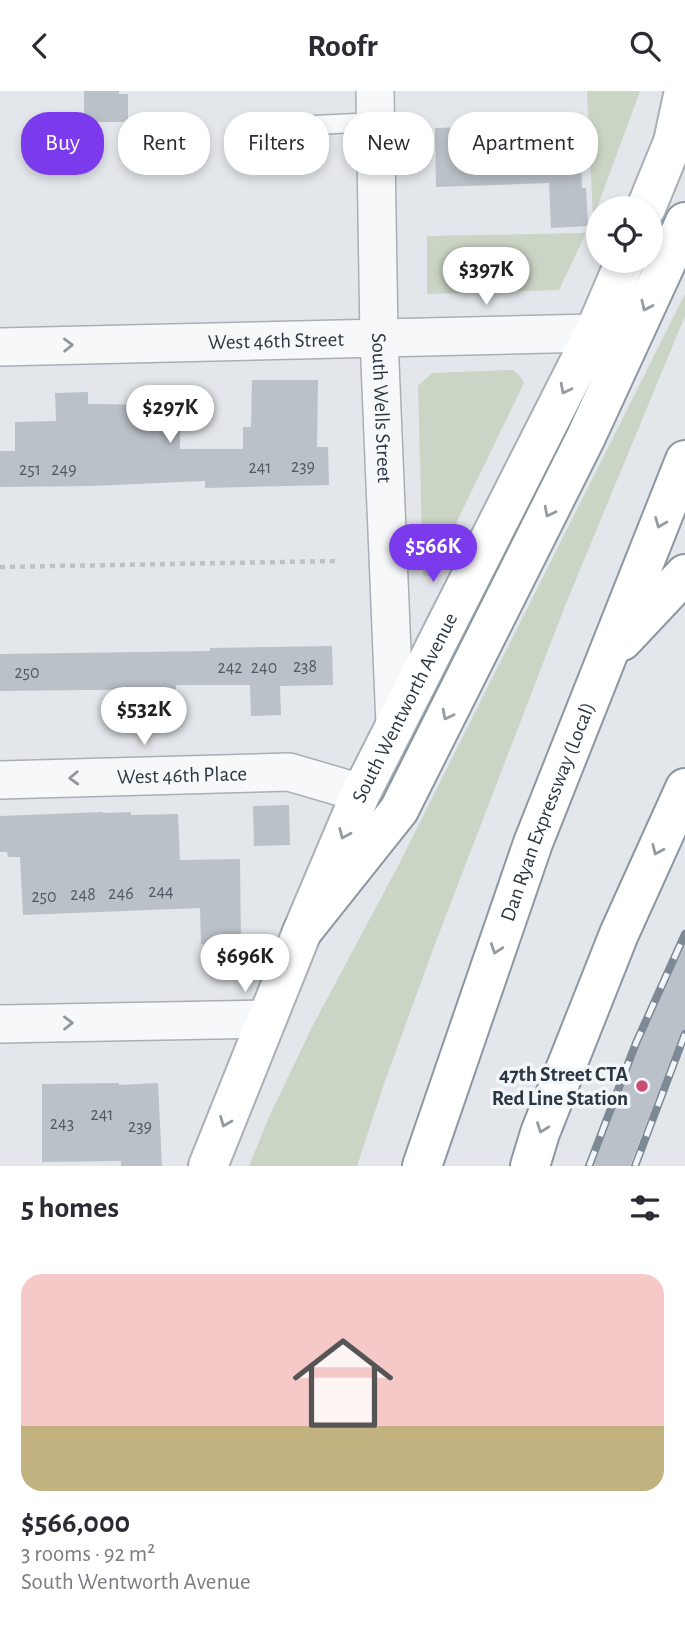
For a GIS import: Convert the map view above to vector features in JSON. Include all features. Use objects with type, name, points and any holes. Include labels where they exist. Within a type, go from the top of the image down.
[{"type":"main road","points":[[651,196],[673,142],[684,91]]},
{"type":"main road","points":[[302,932],[399,810],[586,437],[685,222]]},
{"type":"main road","name":"South Wentworth Avenue","points":[[208,1166],[361,793],[594,333],[620,273]]},
{"type":"main road","name":"Dan Ryan Expressway (Local)","points":[[422,1166],[533,843],[685,460]]},
{"type":"main road","points":[[607,656],[685,574]]},
{"type":"main road","points":[[530,1166],[540,1133],[620,934],[685,788]]},
{"type":"street","name":"South Wells Street","points":[[375,106],[379,338],[395,725]]},
{"type":"street","name":"West 46th Street","points":[[0,347],[594,333]]},
{"type":"street","name":"West 46th Place","points":[[0,780],[289,772],[361,793]]},
{"type":"street","points":[[0,1024],[267,1019]]},
{"type":"lane","points":[[329,115],[375,106]]},
{"type":"path","points":[[0,567],[339,561]]},
{"type":"green space","points":[[587,91],[640,91],[601,196],[592,196],[591,175],[598,175],[598,112],[588,112]]},
{"type":"green space","points":[[586,233],[559,290],[427,294],[427,236]]},
{"type":"green space","points":[[685,294],[685,316],[565,606],[435,944],[357,1166],[249,1166],[312,1027],[398,866]]},
{"type":"green space","points":[[513,370],[524,383],[430,577],[423,575],[418,386],[432,373]]},
{"type":"building","points":[[84,91],[119,91],[119,94],[128,94],[128,112],[118,112],[118,122],[104,122],[104,112],[84,112]]},
{"type":"building","points":[[435,128],[448,128],[448,175],[582,175],[582,188],[586,188],[586,226],[551,228],[549,183],[436,187]]},
{"type":"building","points":[[252,380],[318,380],[317,447],[328,447],[329,485],[205,488],[205,481],[0,487],[0,451],[15,451],[15,422],[56,421],[55,393],[88,392],[88,404],[180,405],[180,449],[243,449],[243,427],[251,427]]},
{"type":"building","points":[[332,646],[333,685],[280,686],[281,715],[251,716],[250,685],[176,685],[176,689],[0,691],[0,654]]},
{"type":"building","points":[[289,805],[290,845],[254,846],[253,806]]},
{"type":"building","points":[[131,812],[131,815],[178,814],[180,860],[240,859],[241,944],[236,944],[236,952],[203,952],[200,908],[23,915],[20,857],[8,857],[7,852],[0,852],[0,816]]},
{"type":"building","name":"47th Street CTA Red Line Station","points":[[685,929],[685,1040],[678,1056],[673,1055],[630,1166],[593,1166],[640,1042],[636,1040]]},
{"type":"building","points":[[158,1083],[162,1166],[121,1166],[121,1161],[42,1162],[42,1084]]},
{"type":"railway","points":[[589,1166],[636,1043],[685,934]]},
{"type":"railway","points":[[635,1166],[685,1034]]},
{"type":"place","name":"47th Street CTA Red Line Station","points":[[642,1086]]}]
